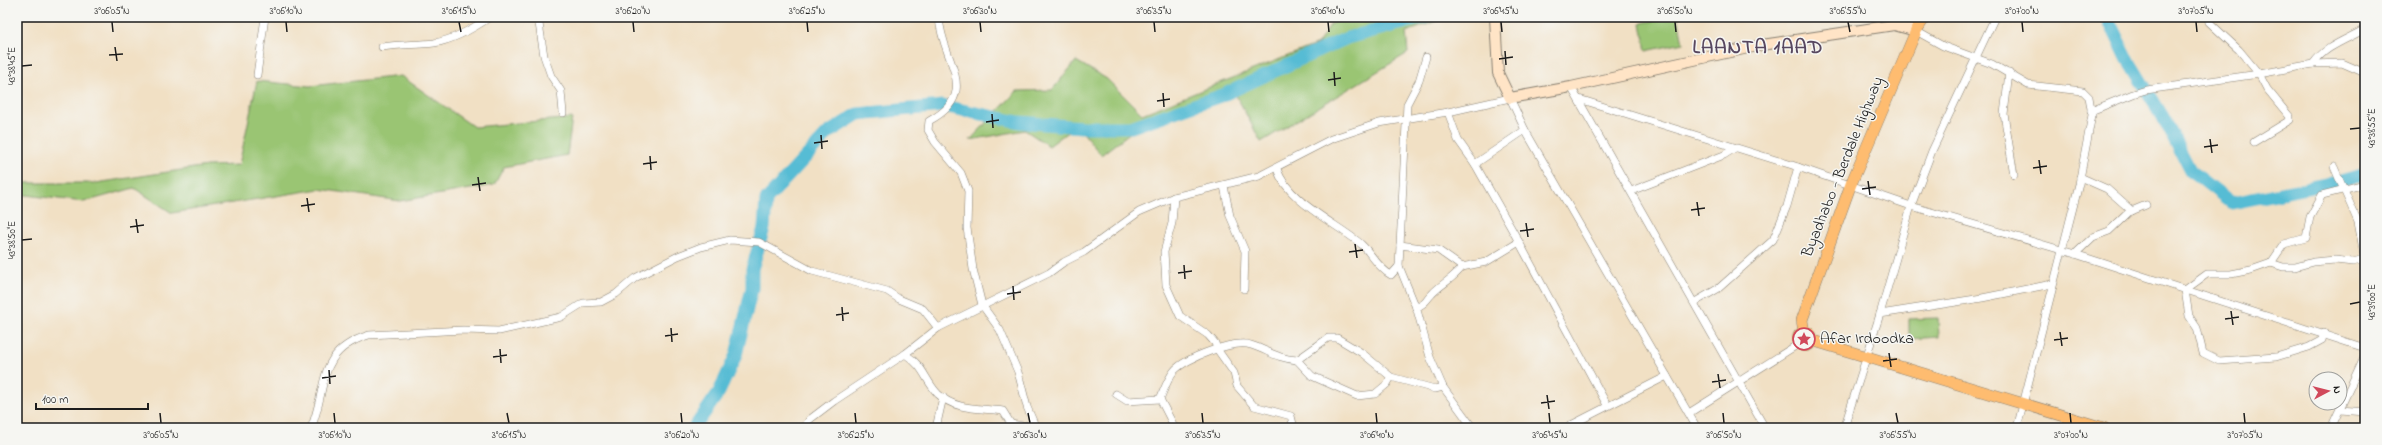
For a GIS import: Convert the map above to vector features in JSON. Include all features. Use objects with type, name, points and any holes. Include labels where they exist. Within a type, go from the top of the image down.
[{"type":"main road","name":"Byadhabo - Berdale Highway","points":[[1808,336],[1802,320],[1851,184],[1916,31],[1925,17]]},
{"type":"main road","points":[[1495,18],[1498,73],[1510,98],[1571,87],[1762,45],[1894,25],[1916,31]]},
{"type":"main road","points":[[1800,343],[1805,346],[1808,336],[1866,357],[2022,402],[2104,428]]},
{"type":"street","points":[[257,75],[265,17]]},
{"type":"street","points":[[382,47],[405,43],[435,43],[477,26],[490,17]]},
{"type":"street","points":[[538,17],[544,56],[551,76],[561,91],[563,112]]},
{"type":"street","points":[[905,354],[917,362],[938,394],[943,398],[964,408],[1003,411],[1011,424],[1035,426],[1027,407],[1018,372],[1000,330],[982,305],[973,269],[967,228],[968,191],[961,173],[934,142],[928,130],[929,121],[950,107],[957,94],[955,75],[943,42],[939,17]]},
{"type":"street","points":[[1844,428],[1880,314],[1911,206],[1932,151],[1995,17]]},
{"type":"street","points":[[2208,17],[2209,22],[2240,50],[2259,74],[2267,89],[2290,117],[2290,120],[2254,142]]},
{"type":"street","points":[[2313,64],[2320,54],[2328,47],[2341,43],[2365,29]]},
{"type":"street","points":[[1916,31],[1944,46],[1977,58],[2009,73],[2028,85],[2083,91],[2089,98],[2091,110],[2080,177],[2022,402],[2017,428]]},
{"type":"street","points":[[1426,57],[1419,81],[1407,104],[1399,266],[1416,308],[1430,356],[1443,387],[1473,428]]},
{"type":"street","points":[[2091,110],[2146,90],[2259,74],[2313,64],[2342,64],[2365,73]]},
{"type":"street","points":[[2009,73],[2004,114],[2014,175]]},
{"type":"street","points":[[1571,87],[1695,302],[1765,428]]},
{"type":"street","points":[[804,428],[809,420],[834,401],[905,354],[938,328],[982,305],[1050,273],[1064,262],[1084,252],[1139,212],[1174,197],[1201,189],[1224,186],[1277,169],[1331,139],[1379,123],[1448,112],[1510,98],[1525,130],[1697,428]]},
{"type":"street","points":[[1579,99],[1851,184],[1911,206],[2075,254],[2324,333],[2365,348]]},
{"type":"street","points":[[1448,112],[1458,140],[1475,164],[1519,242],[1607,406]]},
{"type":"street","points":[[1475,164],[1525,130]]},
{"type":"street","points":[[1631,190],[1724,155],[1735,148]]},
{"type":"street","points":[[2271,263],[2283,267],[2295,267],[2313,262],[2335,260],[2353,262],[2364,260],[2358,222],[2334,166]]},
{"type":"street","points":[[1695,302],[1719,288],[1773,240],[1787,206],[1798,167]]},
{"type":"street","points":[[1277,169],[1287,187],[1310,208],[1362,245],[1382,270],[1391,275],[1399,266]]},
{"type":"street","points":[[2080,177],[2107,189],[2132,211]]},
{"type":"street","points":[[2185,290],[2207,274],[2231,274],[2251,270],[2271,263],[2284,244],[2306,238],[2310,217],[2322,195],[2365,184]]},
{"type":"street","points":[[1224,186],[1230,216],[1245,251],[1244,289]]},
{"type":"street","points":[[1174,197],[1172,224],[1164,252],[1166,285],[1180,316],[1208,335],[1215,343],[1217,349],[1234,372],[1237,386],[1254,406],[1291,416],[1294,428]]},
{"type":"street","points":[[2075,254],[2093,237],[2109,231],[2132,211],[2146,206]]},
{"type":"street","points":[[311,428],[323,376],[334,356],[356,339],[369,335],[463,330],[499,331],[561,318],[583,303],[601,302],[616,294],[635,278],[678,256],[701,247],[730,240],[760,242],[812,271],[887,291],[899,299],[923,310],[938,328]]},
{"type":"street","points":[[1416,308],[1426,303],[1431,294],[1453,279],[1462,267],[1486,262],[1519,242]]},
{"type":"street","points":[[1400,245],[1438,250],[1462,267]]},
{"type":"street","points":[[1880,314],[1982,298],[2052,284]]},
{"type":"street","points":[[2185,290],[2189,316],[2197,328],[2203,353],[2219,362],[2276,357],[2309,347],[2322,340],[2324,333]]},
{"type":"street","points":[[1160,399],[1174,371],[1187,361],[1217,349],[1240,343],[1251,344],[1280,359],[1297,360],[1328,338],[1337,338],[1362,353],[1391,376],[1435,390],[1443,387]]},
{"type":"street","points":[[1689,413],[1740,383],[1800,343]]},
{"type":"street","points":[[2348,394],[2365,355]]},
{"type":"street","points":[[1297,360],[1312,376],[1357,396],[1375,394],[1387,384],[1391,376]]},
{"type":"street","points":[[1565,428],[1667,376]]},
{"type":"street","points":[[1116,394],[1127,400],[1160,399]]},
{"type":"street","points":[[936,428],[943,398]]},
{"type":"street","points":[[1160,399],[1175,428]]},
{"type":"street","points":[[2331,428],[2340,411]]},
{"type":"street","points":[[2348,411],[2365,412]]},
{"type":"green space","points":[[1342,17],[1448,17],[1406,32],[1408,53],[1261,142],[1236,95],[1140,125],[1101,155],[1077,125],[1049,146],[1025,130],[970,140],[1017,91],[1052,90],[1076,61],[1107,79],[1142,114],[1318,44],[1330,25]]},
{"type":"green space","points":[[1678,17],[1683,43],[1646,51],[1641,23]]},
{"type":"green space","points":[[401,76],[474,127],[572,118],[567,155],[504,167],[494,185],[400,201],[319,189],[172,213],[134,188],[84,202],[17,194],[17,183],[96,183],[207,166],[239,165],[257,81],[310,86]]},
{"type":"green space","points":[[1938,318],[1939,337],[1909,339],[1909,319]]},
{"type":"waterway","points":[[694,428],[719,392],[736,355],[752,288],[752,269],[764,228],[766,200],[828,133],[858,114],[943,106],[1019,122],[1082,127],[1131,127],[1223,95],[1347,38],[1426,17]]},
{"type":"waterway","points":[[2107,17],[2127,58],[2163,117],[2190,170],[2232,203],[2341,181],[2365,174]]},
{"type":"place","name":"Afar Irdoodka","points":[[1804,339]]},
{"type":"district","name":"LAANTA 1AAD","points":[[1758,48]]}]
